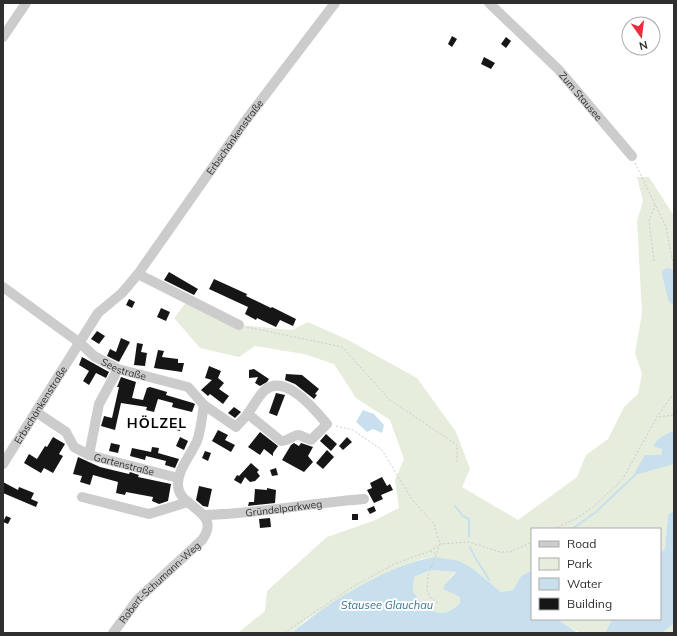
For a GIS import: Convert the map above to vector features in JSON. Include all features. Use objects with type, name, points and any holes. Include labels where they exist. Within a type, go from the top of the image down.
[{"type":"street","points":[[3,38],[26,3]]},
{"type":"street","name":"Erbschänkenstraße","points":[[3,464],[98,313],[122,293],[138,274],[246,120],[335,3]]},
{"type":"street","name":"Zum Stausee","points":[[489,3],[558,69],[632,156]]},
{"type":"street","points":[[138,274],[239,325]]},
{"type":"street","name":"Seestraße","points":[[3,288],[80,343],[94,356],[118,369],[188,387],[204,405],[236,427],[248,414],[264,391],[270,387],[281,387],[292,390],[302,397],[328,424]]},
{"type":"street","name":"Gartenstraße","points":[[118,369],[99,404],[89,455],[178,478]]},
{"type":"street","points":[[203,515],[179,494],[178,478],[197,440],[204,405]]},
{"type":"street","points":[[36,412],[66,432],[74,447],[89,455]]},
{"type":"street","points":[[248,414],[281,441],[286,441],[300,435],[311,440],[328,424]]},
{"type":"street","points":[[82,497],[149,514],[188,502]]},
{"type":"street","name":"Gründelparkweg","points":[[203,515],[257,512],[337,501],[364,499]]},
{"type":"street","name":"Robert-Schumann-Weg","points":[[113,633],[138,599],[202,540],[207,533],[208,524],[203,515]]},
{"type":"path","points":[[632,156],[666,227],[674,269]]},
{"type":"path","points":[[654,261],[649,221],[655,204]]},
{"type":"path","points":[[239,325],[342,347],[390,400],[457,445],[457,462]]},
{"type":"path","points":[[556,528],[577,518],[593,507],[622,480],[657,417],[674,393]]},
{"type":"path","points":[[657,417],[674,415]]},
{"type":"path","points":[[328,424],[352,430],[382,450],[411,498],[434,524],[440,544],[428,576],[427,591],[431,598],[439,604]]},
{"type":"path","points":[[284,633],[349,589],[394,564],[430,551],[440,544],[469,542],[500,552],[510,552],[531,542]]},
{"type":"path","points":[[430,551],[437,554]]},
{"type":"green space","points":[[637,177],[649,177],[674,216],[674,511],[668,514],[665,550],[661,552],[661,528],[531,528],[531,571],[521,576],[513,590],[501,592],[472,568],[435,557],[422,559],[395,569],[348,593],[306,620],[292,633],[238,633],[265,611],[267,591],[327,537],[373,521],[399,508],[395,480],[404,459],[390,420],[356,398],[334,364],[304,354],[255,346],[239,357],[200,348],[174,318],[188,300],[239,325],[292,330],[308,322],[346,339],[417,378],[456,432],[470,469],[462,487],[518,520],[577,477],[586,455],[608,439],[624,407],[638,394],[642,374],[635,353],[642,313],[637,221],[643,201]]},
{"type":"green space","points":[[431,570],[455,572],[450,578],[451,592],[460,597],[460,603],[453,609],[440,613],[434,611],[423,604],[413,592],[414,577]]},
{"type":"green space","points":[[558,620],[612,620],[605,633],[580,632],[570,628]]},
{"type":"green space","points":[[674,623],[674,633],[662,633],[662,632]]},
{"type":"water","points":[[363,410],[374,414],[384,425],[382,433],[373,429],[367,432],[356,422]]},
{"type":"water","points":[[674,431],[674,464],[635,475],[634,474],[645,455],[662,455],[662,449],[654,447],[656,442],[661,437]]},
{"type":"water","points":[[674,511],[674,623],[662,633],[605,633],[612,620],[661,620],[661,552],[665,549],[668,514]]},
{"type":"water","name":"Stausee Glauchau","points":[[435,557],[459,561],[472,568],[501,592],[513,590],[521,576],[531,571],[531,620],[558,620],[576,632],[582,633],[292,633],[322,609],[359,586],[417,561]],"holes":[[[431,570],[456,572],[443,589],[460,597],[460,603],[453,609],[446,612],[440,613],[429,608],[423,604],[413,592],[414,577]]]},
{"type":"building","points":[[452,36],[457,39],[452,47],[448,44]]},
{"type":"building","points":[[506,37],[511,41],[506,48],[501,44]]},
{"type":"building","points":[[484,57],[495,63],[491,69],[481,64]]},
{"type":"building","points":[[169,272],[198,289],[194,295],[164,280]]},
{"type":"building","points":[[214,279],[247,294],[246,296],[296,319],[293,326],[280,320],[276,327],[257,318],[256,320],[245,314],[248,307],[209,289]]},
{"type":"building","points":[[129,299],[135,302],[132,308],[126,305]]},
{"type":"building","points":[[161,308],[170,312],[166,321],[157,317]]},
{"type":"building","points":[[97,331],[105,336],[99,344],[91,339]]},
{"type":"building","points":[[121,338],[130,342],[119,362],[107,356],[110,349],[116,352]]},
{"type":"building","points":[[137,343],[143,344],[141,352],[147,353],[145,366],[134,365]]},
{"type":"building","points":[[158,350],[164,351],[162,357],[178,359],[178,363],[184,363],[182,372],[154,368]]},
{"type":"building","points":[[82,357],[109,372],[106,378],[96,373],[89,385],[83,381],[89,371],[79,365]]},
{"type":"building","points":[[209,366],[221,371],[218,378],[224,383],[219,389],[229,396],[223,404],[210,394],[208,396],[201,390],[212,380],[205,378]]},
{"type":"building","points":[[254,369],[269,379],[267,382],[260,386],[255,383],[258,377],[249,378],[249,370]]},
{"type":"building","points":[[286,374],[302,375],[319,389],[315,394],[317,395],[314,399],[295,384],[285,380]]},
{"type":"building","points":[[121,377],[136,382],[132,398],[143,400],[147,388],[150,387],[167,392],[166,395],[195,404],[192,412],[172,407],[173,403],[158,399],[154,412],[146,410],[147,407],[121,403],[115,430],[101,426],[104,416],[112,418],[119,387],[117,387]]},
{"type":"building","points":[[276,393],[285,395],[277,416],[269,413]]},
{"type":"building","points":[[234,407],[241,412],[235,418],[228,413]]},
{"type":"building","points":[[175,420],[182,422],[180,431],[173,429]]},
{"type":"building","points":[[218,430],[228,435],[225,440],[235,445],[231,452],[212,441]]},
{"type":"building","points":[[260,432],[278,446],[273,453],[273,456],[264,449],[260,455],[248,447]]},
{"type":"building","points":[[326,434],[337,444],[331,451],[320,441]]},
{"type":"building","points":[[53,437],[65,444],[59,454],[63,456],[53,473],[44,468],[41,473],[24,463],[29,454],[37,459]]},
{"type":"building","points":[[180,437],[188,441],[184,450],[176,446]]},
{"type":"building","points":[[347,437],[352,442],[343,450],[339,446]]},
{"type":"building","points":[[111,443],[120,445],[118,453],[109,451]]},
{"type":"building","points":[[294,443],[299,446],[301,443],[313,447],[308,456],[313,462],[304,472],[282,460],[291,445]]},
{"type":"building","points":[[152,447],[159,448],[158,453],[179,459],[175,468],[165,465],[166,461],[146,456],[145,460],[130,456],[132,448],[151,452]]},
{"type":"building","points":[[327,450],[334,457],[323,469],[316,463]]},
{"type":"building","points":[[205,451],[211,453],[208,461],[202,458]]},
{"type":"building","points":[[78,457],[100,467],[129,474],[130,472],[139,475],[138,477],[171,484],[168,501],[159,504],[152,501],[153,497],[126,492],[125,495],[116,493],[118,482],[93,475],[90,485],[80,482],[82,476],[73,474]]},
{"type":"building","points":[[251,463],[259,470],[257,472],[260,476],[255,481],[250,482],[245,477],[241,484],[234,480],[237,475],[239,476]]},
{"type":"building","points":[[276,468],[278,475],[272,476],[270,470]]},
{"type":"building","points":[[382,477],[387,486],[390,484],[393,490],[381,495],[383,499],[374,503],[367,490],[372,488],[370,483]]},
{"type":"building","points":[[3,482],[18,490],[19,487],[34,493],[31,499],[38,502],[36,507],[3,493]]},
{"type":"building","points":[[199,486],[212,489],[208,507],[203,506],[196,500]]},
{"type":"building","points":[[267,488],[276,490],[275,503],[248,506],[249,502],[254,502],[255,489],[267,490]]},
{"type":"building","points":[[374,506],[376,511],[370,514],[367,509]]},
{"type":"building","points":[[352,514],[358,514],[358,520],[352,520]]},
{"type":"building","points":[[6,516],[11,518],[8,524],[3,522]]},
{"type":"building","points":[[270,518],[271,527],[260,528],[259,519]]},
{"type":"waterway","points":[[668,274],[674,298]]},
{"type":"waterway","points":[[573,528],[596,512],[635,475]]},
{"type":"waterway","points":[[455,506],[463,516],[469,519],[469,537]]},
{"type":"waterway","points":[[470,547],[489,580]]},
{"type":"district","name":"HÖLZEL","points":[[157,423]]}]
